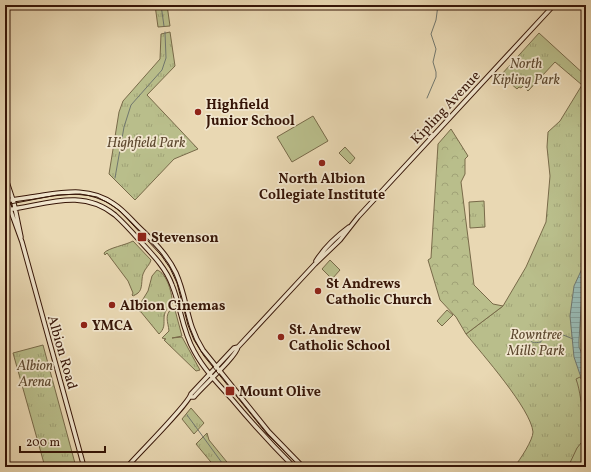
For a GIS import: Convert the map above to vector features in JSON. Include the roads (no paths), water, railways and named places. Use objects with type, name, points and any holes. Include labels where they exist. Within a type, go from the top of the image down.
[{"type":"main road","name":"Kipling Avenue","points":[[190,397],[194,397],[237,351],[238,348],[315,264],[336,238],[352,224],[554,5]]},
{"type":"main road","name":"Albion Road","points":[[5,176],[13,200],[22,242],[84,467]]},
{"type":"main road","points":[[6,201],[67,192],[83,192],[94,194],[108,200],[121,209],[160,249],[171,263],[179,281],[193,331],[200,345],[269,432],[303,467]]},
{"type":"main road","name":"Albion Road","points":[[5,194],[6,201],[22,242]]},
{"type":"main road","points":[[5,210],[63,200],[78,199],[98,205],[114,214],[153,255],[167,273],[172,284],[188,339],[196,355],[212,377],[259,432],[294,467]]},
{"type":"main road","name":"Kipling Avenue","points":[[127,467],[190,397],[209,373],[234,348],[238,348]]},
{"type":"water","points":[[586,134],[586,217],[581,150]]},
{"type":"water","points":[[586,260],[586,282],[582,294],[579,347],[586,363],[586,392],[574,357],[570,316],[574,286]]},
{"type":"waterway","points":[[161,5],[164,26]]},
{"type":"waterway","points":[[427,98],[436,77],[433,62],[436,49],[431,34],[436,20],[438,5]]},
{"type":"waterway","points":[[115,178],[124,127],[131,105],[162,70],[166,58],[165,32]]},
{"type":"waterway","points":[[509,338],[517,334],[525,333],[531,342],[536,343],[541,342],[541,336],[544,333],[556,332],[573,339]]},
{"type":"waterway","points":[[187,415],[225,467]]},
{"type":"tram line","points":[[5,205],[57,195],[80,194],[97,197],[120,211],[161,255],[170,268],[177,283],[188,325],[194,340],[204,356],[267,434],[300,467]]},
{"type":"place","name":"Highfield Junior School","points":[[198,112]]},
{"type":"place","name":"North Albion Collegiate Institute","points":[[322,163]]},
{"type":"place","name":"Stevenson","points":[[142,237]]},
{"type":"place","name":"St Andrews Catholic Church","points":[[318,291]]},
{"type":"place","name":"Albion Cinemas","points":[[112,305]]},
{"type":"place","name":"YMCA","points":[[84,325]]},
{"type":"place","name":"St. Andrew Catholic School","points":[[281,337]]},
{"type":"place","name":"Mount Olive","points":[[230,391]]},
{"type":"park label","name":"North Kipling Park","points":[[526,72]]},
{"type":"park label","name":"Highfield Park","points":[[146,142]]},
{"type":"park label","name":"Rowntree Mills Park","points":[[536,342]]},
{"type":"park label","name":"Albion Arena","points":[[35,374]]}]
